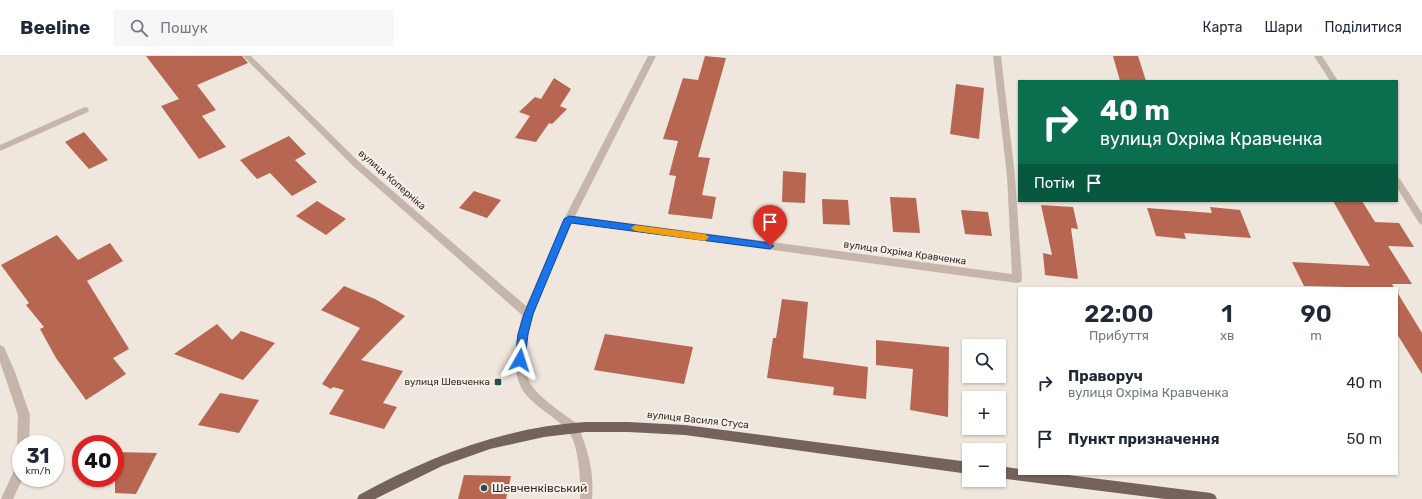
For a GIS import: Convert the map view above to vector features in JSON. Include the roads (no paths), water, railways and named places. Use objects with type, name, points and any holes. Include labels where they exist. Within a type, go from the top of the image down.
[{"type":"main road","name":"вулиця Василя Стуса","points":[[364,499],[400,479],[480,446],[517,436],[574,428],[642,427],[685,430],[962,467]]},
{"type":"main road","points":[[1006,473],[1018,474]]},
{"type":"main road","points":[[1023,475],[1211,499]]},
{"type":"street","name":"вулиця Коперніка","points":[[247,56],[355,163],[528,314]]},
{"type":"street","points":[[586,499],[587,481],[583,454],[574,428],[533,395],[523,380],[520,360],[523,334],[528,314],[569,219],[652,56]]},
{"type":"street","name":"вулиця Охріма Кравченка","points":[[569,219],[1017,279],[1015,176],[997,56]]},
{"type":"street","points":[[1318,56],[1333,80]]},
{"type":"street","points":[[0,148],[85,110]]},
{"type":"street","points":[[1398,183],[1422,221]]},
{"type":"street","points":[[0,350],[10,372],[24,415],[23,435]]},
{"type":"street","points":[[7,499],[12,487]]},
{"type":"place","name":"вулиця Шевченка","points":[[498,382]]},
{"type":"place","name":"Шевченківський","points":[[484,488]]}]
